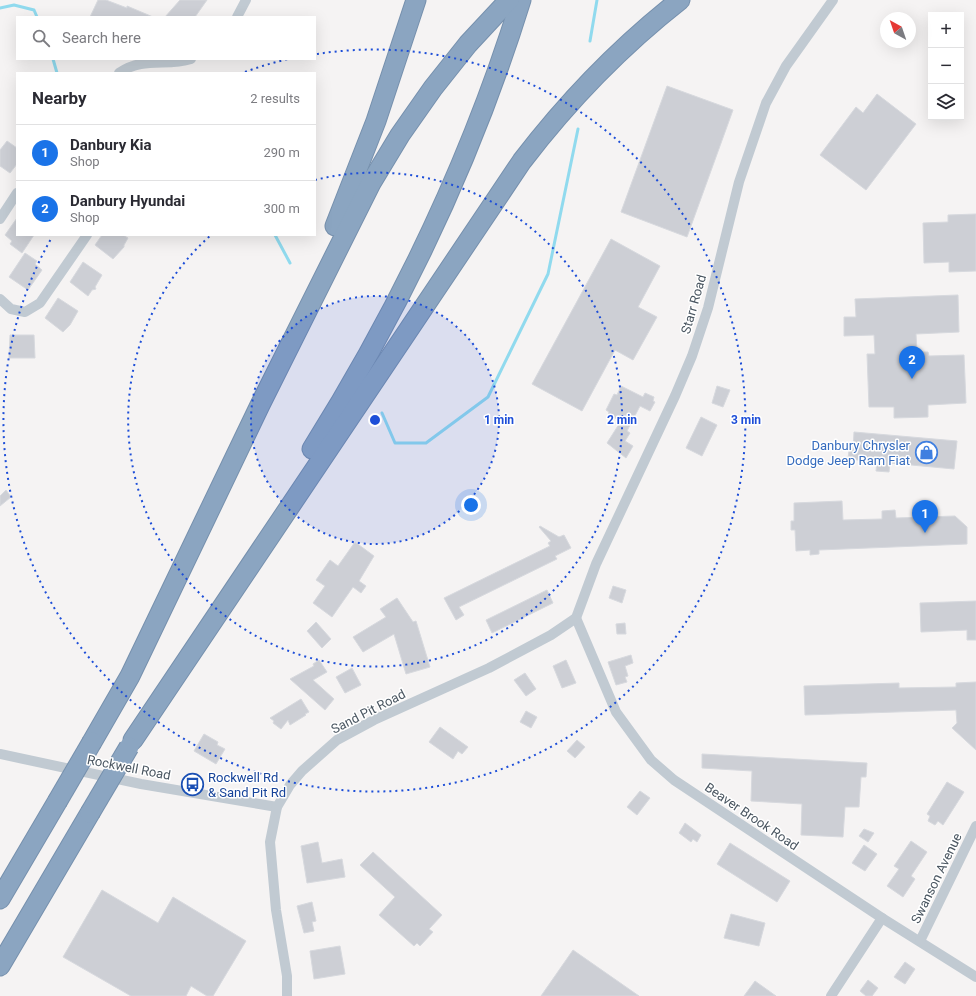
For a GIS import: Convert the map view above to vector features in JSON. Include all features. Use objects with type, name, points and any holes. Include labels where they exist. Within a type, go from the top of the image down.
[{"type":"highway","points":[[260,405],[361,162],[416,0]]},
{"type":"highway","points":[[0,899],[130,676],[260,405],[353,216],[390,151],[421,104],[452,64],[509,0]]},
{"type":"highway","points":[[0,966],[131,744],[207,610],[327,426],[385,325],[418,260],[479,120],[521,0]]},
{"type":"highway","points":[[131,744],[522,161],[582,89],[636,37],[680,0]]},
{"type":"street","points":[[238,16],[246,0]]},
{"type":"street","name":"Starr Road","points":[[576,618],[596,564],[675,396],[692,356],[708,308],[719,255],[738,182],[766,103],[786,66],[834,0]]},
{"type":"street","points":[[121,72],[130,66],[152,62],[178,60]]},
{"type":"street","points":[[0,218],[16,194]]},
{"type":"street","points":[[0,299],[11,309],[25,312],[40,303],[86,236]]},
{"type":"street","name":"Sand Pit Road","points":[[287,996],[287,976],[276,910],[270,842],[277,807],[290,785],[302,771],[337,740],[374,720],[489,668],[551,635],[576,618]]},
{"type":"street","name":"Beaver Brook Road","points":[[576,618],[616,712],[651,760],[674,780],[882,918],[976,977]]},
{"type":"street","name":"Rockwell Road","points":[[0,754],[141,784],[277,807]]},
{"type":"street","name":"Swanson Avenue","points":[[920,941],[976,826]]},
{"type":"street","points":[[831,996],[882,918]]},
{"type":"building","points":[[98,0],[106,0],[127,8],[127,6],[151,16],[90,16]]},
{"type":"building","points":[[180,0],[207,0],[196,16],[166,16]]},
{"type":"building","points":[[667,86],[733,110],[687,237],[621,212]]},
{"type":"building","points":[[877,94],[916,124],[866,190],[820,155],[856,107],[863,113]]},
{"type":"building","points":[[7,141],[16,147],[16,165],[10,173],[0,166],[0,150]]},
{"type":"building","points":[[976,214],[976,271],[949,272],[949,262],[924,263],[923,223],[948,222],[948,215]]},
{"type":"building","points":[[16,219],[16,236],[33,236],[22,253],[10,244],[12,241],[5,235]]},
{"type":"building","points":[[101,236],[125,236],[128,238],[124,247],[113,259],[95,245]]},
{"type":"building","points":[[611,239],[660,266],[638,307],[657,317],[633,360],[615,350],[582,411],[532,384]]},
{"type":"building","points":[[25,253],[37,261],[35,264],[42,270],[28,290],[9,277]]},
{"type":"building","points":[[83,262],[102,275],[95,287],[96,289],[92,290],[88,296],[70,282]]},
{"type":"building","points":[[958,295],[959,332],[916,334],[917,352],[928,352],[929,356],[964,355],[966,403],[928,405],[928,417],[894,418],[894,407],[869,407],[867,354],[875,354],[874,335],[844,336],[844,317],[856,317],[855,299]]},
{"type":"building","points":[[58,298],[78,311],[70,325],[63,332],[45,318]]},
{"type":"building","points":[[10,335],[34,335],[35,358],[9,358]]},
{"type":"building","points":[[621,386],[643,397],[645,393],[654,397],[653,401],[655,402],[650,411],[640,406],[627,431],[630,433],[625,441],[633,446],[626,458],[607,443],[621,421],[608,415],[609,412],[606,410],[614,394],[617,395]]},
{"type":"building","points":[[717,386],[730,390],[723,407],[712,403]]},
{"type":"building","points":[[701,417],[717,425],[702,456],[686,448]]},
{"type":"building","points":[[854,432],[957,441],[954,469],[890,463],[889,472],[876,471],[877,462],[848,459],[849,450],[853,450]]},
{"type":"building","points":[[6,490],[11,497],[0,506],[0,496]]},
{"type":"building","points":[[842,501],[843,520],[882,519],[882,511],[895,510],[896,518],[955,516],[967,527],[967,544],[819,550],[819,554],[810,555],[810,550],[796,551],[795,530],[791,530],[791,521],[794,521],[794,503]]},
{"type":"building","points":[[540,526],[559,537],[564,535],[571,548],[555,556],[557,559],[459,607],[464,615],[456,620],[444,598],[550,546],[548,543],[551,541],[539,527]]},
{"type":"building","points":[[355,542],[374,556],[359,581],[366,586],[361,593],[353,587],[332,617],[313,603],[325,586],[316,580],[330,560],[338,566]]},
{"type":"building","points":[[613,586],[626,590],[622,603],[609,598]]},
{"type":"building","points":[[547,590],[553,603],[492,633],[486,620]]},
{"type":"building","points":[[397,598],[413,622],[416,621],[430,667],[406,674],[394,634],[363,652],[353,637],[386,617],[380,609]]},
{"type":"building","points":[[976,601],[976,640],[967,640],[967,630],[921,632],[920,603]]},
{"type":"building","points":[[316,622],[331,639],[322,648],[307,631]]},
{"type":"building","points":[[625,623],[626,634],[617,634],[616,624]]},
{"type":"building","points":[[631,655],[633,663],[625,666],[628,676],[625,677],[627,682],[616,685],[608,662]]},
{"type":"building","points":[[319,660],[327,672],[313,680],[334,699],[325,710],[290,679],[314,666],[313,664]]},
{"type":"building","points":[[566,660],[576,683],[562,688],[553,666]]},
{"type":"building","points":[[352,668],[361,685],[345,693],[336,677]]},
{"type":"building","points":[[525,673],[536,689],[526,696],[514,680]]},
{"type":"building","points":[[976,682],[976,750],[952,728],[957,723],[956,710],[805,715],[804,686],[899,683],[899,688],[956,687],[956,683]]},
{"type":"building","points":[[301,699],[309,712],[305,714],[306,715],[290,725],[288,720],[281,729],[273,723],[274,721],[270,718]]},
{"type":"building","points":[[526,711],[537,717],[531,728],[520,722]]},
{"type":"building","points":[[440,727],[468,747],[462,754],[458,751],[453,759],[429,742]]},
{"type":"building","points":[[204,734],[218,742],[217,745],[225,749],[216,764],[194,751]]},
{"type":"building","points":[[577,740],[585,747],[575,758],[567,751]]},
{"type":"building","points":[[702,754],[867,763],[866,777],[861,777],[859,807],[845,807],[843,837],[801,835],[802,804],[751,801],[752,771],[702,768]]},
{"type":"building","points":[[947,782],[964,792],[943,825],[938,821],[935,825],[928,821],[930,816],[927,814]]},
{"type":"building","points":[[640,791],[650,798],[637,815],[627,807]]},
{"type":"building","points":[[685,823],[701,835],[697,842],[693,839],[691,842],[679,833]]},
{"type":"building","points":[[864,829],[874,833],[868,842],[859,836]]},
{"type":"building","points":[[911,841],[927,852],[911,876],[915,879],[903,897],[887,886],[899,869],[894,866]]},
{"type":"building","points":[[318,842],[322,863],[342,859],[345,877],[307,883],[301,846]]},
{"type":"building","points":[[730,843],[790,881],[777,902],[717,864]]},
{"type":"building","points":[[864,845],[877,854],[865,871],[852,863]]},
{"type":"building","points":[[373,852],[442,915],[429,929],[433,932],[420,946],[417,943],[414,946],[379,915],[395,897],[360,865]]},
{"type":"building","points":[[102,890],[158,923],[173,897],[246,941],[213,996],[207,996],[191,986],[186,996],[131,996],[63,957]]},
{"type":"building","points":[[312,902],[316,921],[312,922],[314,931],[304,933],[297,906]]},
{"type":"building","points":[[731,914],[765,923],[759,946],[724,938]]},
{"type":"building","points":[[340,946],[345,974],[314,979],[310,951]]},
{"type":"building","points":[[573,950],[639,996],[541,996]]},
{"type":"building","points":[[905,962],[915,969],[905,984],[894,977]]},
{"type":"building","points":[[868,980],[878,988],[872,996],[866,996],[860,991]]},
{"type":"building","points":[[755,981],[776,996],[744,996]]},
{"type":"waterway","points":[[590,41],[597,0]]},
{"type":"waterway","points":[[0,8],[14,5],[34,10],[37,16]]},
{"type":"waterway","points":[[53,60],[57,72]]},
{"type":"waterway","points":[[382,413],[395,443],[426,443],[488,397],[548,274],[578,129]]},
{"type":"waterway","points":[[276,236],[290,263]]},
{"type":"place","name":"Danbury Hyundai","points":[[912,379]]},
{"type":"place","name":"Danbury Chrysler Dodge Jeep Ram Fiat","points":[[926,452]]},
{"type":"place","name":"Danbury Kia","points":[[925,533]]},
{"type":"place","name":"Rockwell Rd & Sand Pit Rd","points":[[192,784]]}]
